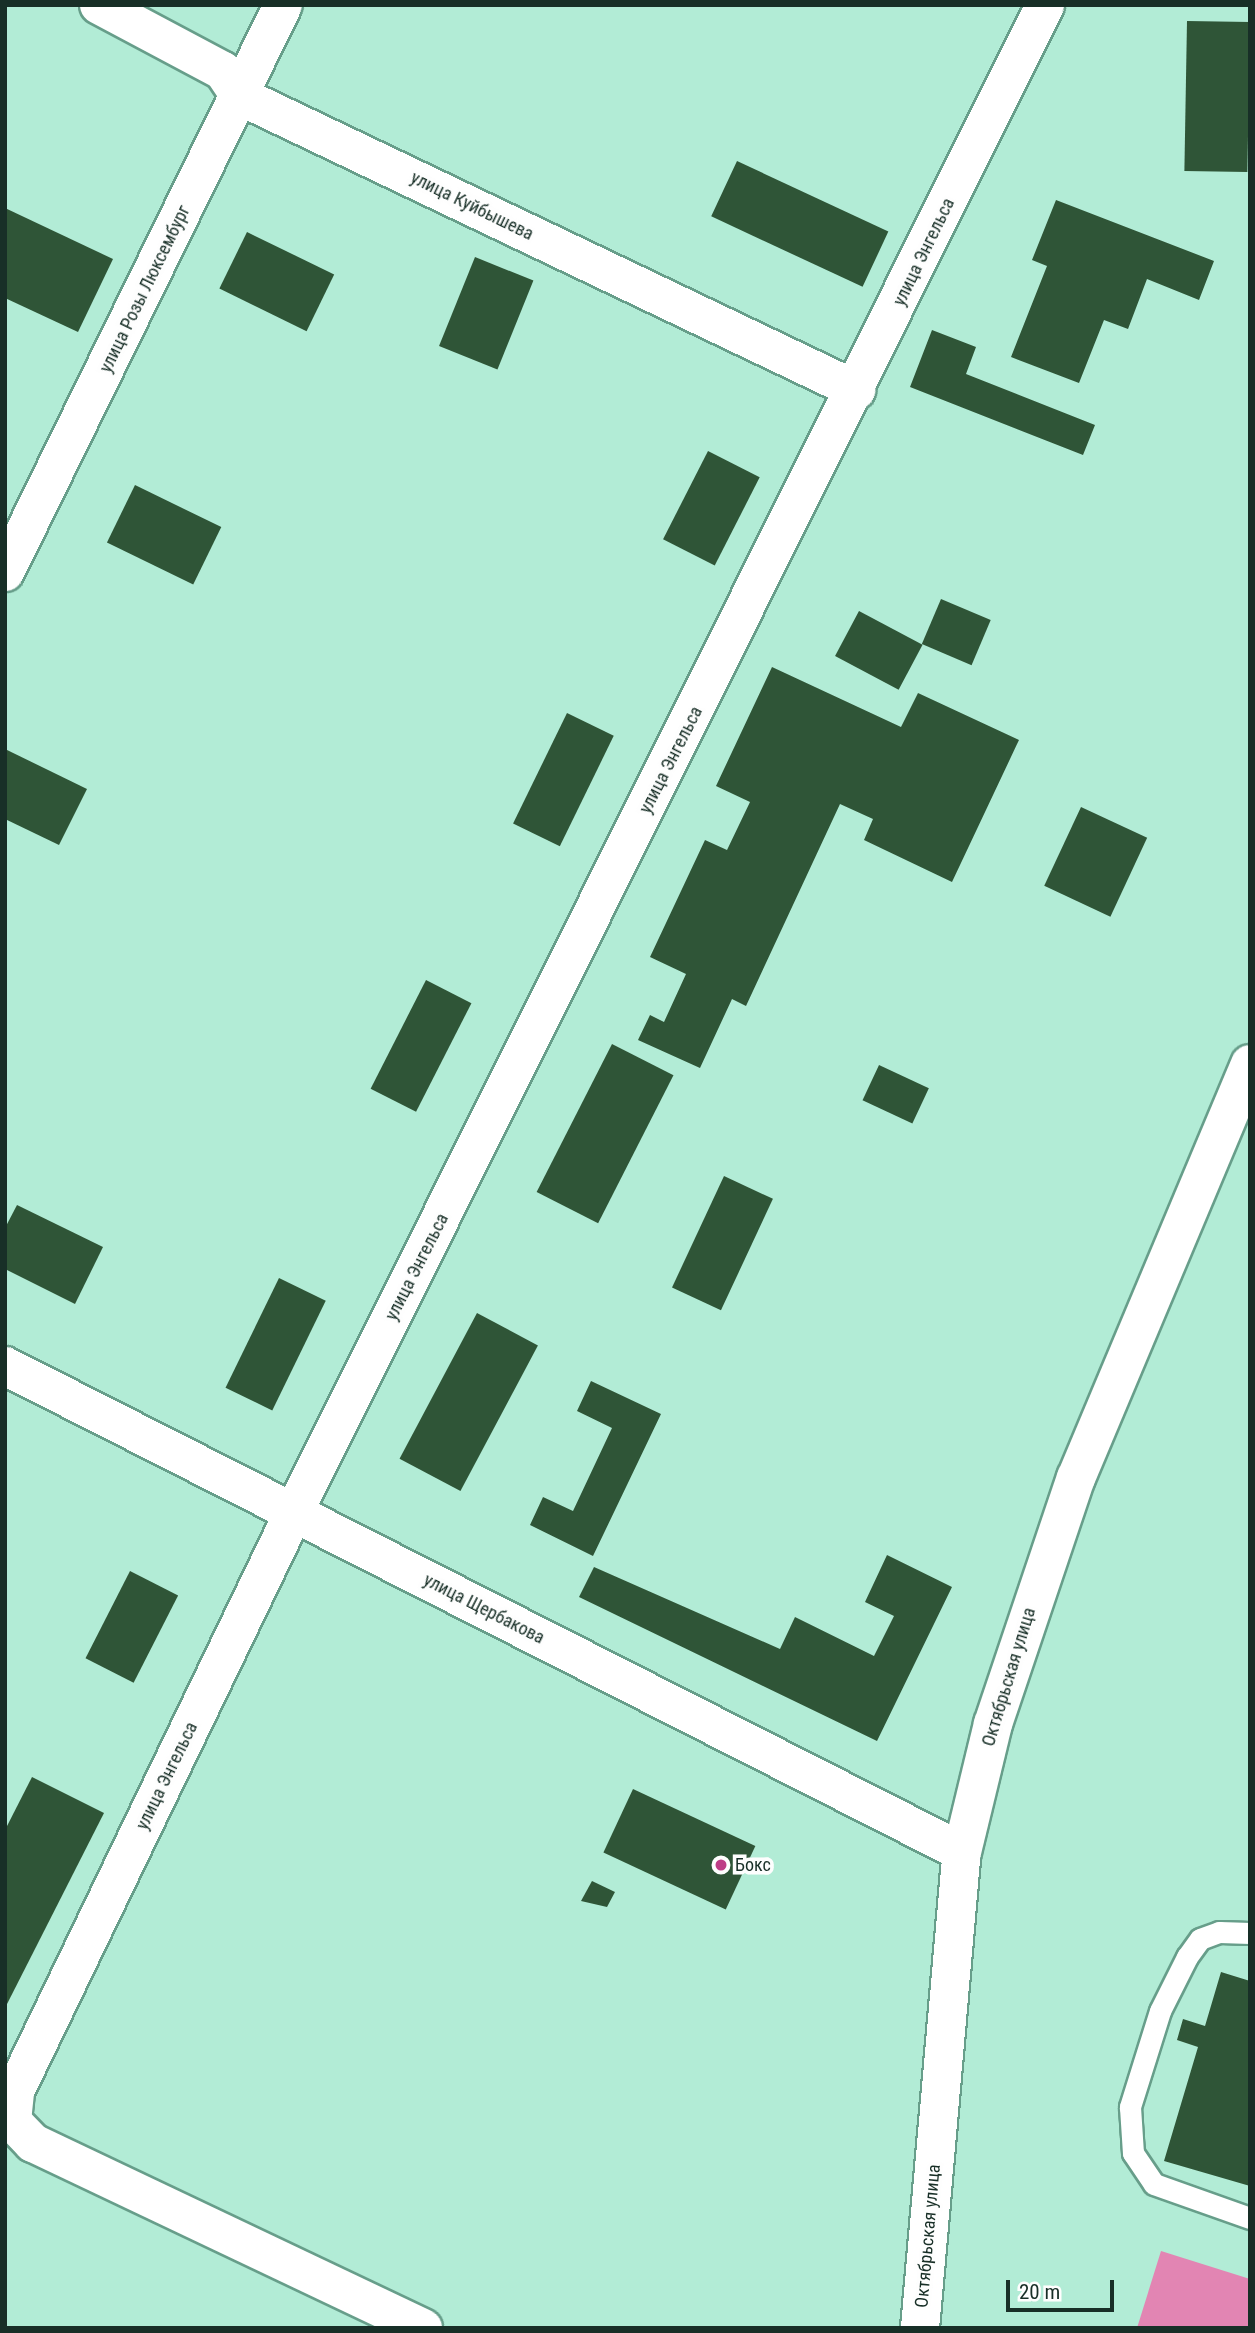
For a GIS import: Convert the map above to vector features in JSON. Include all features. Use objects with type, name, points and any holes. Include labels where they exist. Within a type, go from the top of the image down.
[{"type":"street","name":"улица Куйбышева","points":[[99,5],[223,71],[240,96],[856,390]]},
{"type":"street","name":"улица Розы Люксембург","points":[[5,572],[283,5]]},
{"type":"street","name":"улица Энгельса","points":[[423,2328],[33,2143],[12,2121],[15,2091],[294,1512],[856,390],[1045,5]]},
{"type":"street","name":"Октябрьская улица","points":[[920,2328],[962,1852],[993,1724],[1052,1544],[1250,1065]]},
{"type":"street","name":"улица Щербакова","points":[[5,1366],[962,1852]]},
{"type":"lane","points":[[1250,1934],[1219,1932],[1200,1939],[1187,1957],[1160,2011],[1130,2107],[1133,2153],[1154,2184],[1250,2218]]},
{"type":"shaded area","points":[[1161,2251],[1250,2279],[1250,2328],[1137,2328]]},
{"type":"building","points":[[1187,21],[1250,22],[1247,172],[1184,171]]},
{"type":"building","points":[[737,161],[888,232],[863,287],[711,216]]},
{"type":"building","points":[[1056,200],[1214,261],[1199,300],[1147,279],[1128,329],[1104,320],[1079,383],[1011,357],[1047,266],[1032,260]]},
{"type":"building","points":[[5,208],[113,259],[78,332],[5,298]]},
{"type":"building","points":[[247,232],[334,275],[307,331],[219,289]]},
{"type":"building","points":[[475,257],[533,281],[497,370],[439,346]]},
{"type":"building","points":[[932,330],[976,347],[966,374],[1095,425],[1083,455],[910,387]]},
{"type":"building","points":[[708,451],[760,477],[715,566],[663,539]]},
{"type":"building","points":[[135,485],[221,527],[193,585],[107,543]]},
{"type":"building","points":[[941,599],[991,620],[972,665],[922,644]]},
{"type":"building","points":[[859,611],[923,645],[899,690],[835,656]]},
{"type":"building","points":[[772,667],[901,727],[918,693],[1019,740],[952,882],[864,840],[873,819],[840,804],[746,1006],[732,999],[700,1068],[638,1040],[650,1015],[664,1022],[686,974],[650,957],[705,840],[727,850],[750,802],[716,786]]},
{"type":"building","points":[[567,713],[614,736],[560,846],[513,824]]},
{"type":"building","points":[[5,749],[87,789],[59,845],[5,819]]},
{"type":"building","points":[[1081,807],[1147,838],[1110,917],[1044,886]]},
{"type":"building","points":[[426,980],[471,1003],[416,1112],[371,1089]]},
{"type":"building","points":[[612,1044],[673,1075],[598,1223],[537,1192]]},
{"type":"building","points":[[879,1065],[929,1088],[912,1124],[863,1100]]},
{"type":"building","points":[[724,1176],[773,1199],[721,1310],[672,1287]]},
{"type":"building","points":[[17,1205],[103,1247],[75,1304],[5,1269],[5,1228]]},
{"type":"building","points":[[279,1278],[326,1301],[272,1410],[226,1388]]},
{"type":"building","points":[[477,1313],[538,1345],[460,1491],[400,1459]]},
{"type":"building","points":[[591,1381],[661,1414],[593,1556],[530,1525],[543,1497],[573,1511],[612,1428],[577,1411]]},
{"type":"building","points":[[887,1555],[952,1587],[877,1741],[579,1597],[594,1567],[780,1649],[795,1617],[874,1656],[894,1616],[865,1602]]},
{"type":"building","points":[[130,1571],[178,1596],[134,1683],[86,1658]]},
{"type":"building","points":[[32,1777],[104,1813],[5,2008],[5,1830]]},
{"type":"building","points":[[633,1789],[755,1846],[726,1909],[603,1852]]},
{"type":"building","points":[[592,1881],[615,1892],[607,1907],[581,1901]]},
{"type":"building","points":[[1221,1972],[1250,1981],[1250,2186],[1164,2161],[1198,2047],[1177,2040],[1183,2019],[1205,2026]]},
{"type":"place","name":"Бокс","points":[[721,1865]]}]
